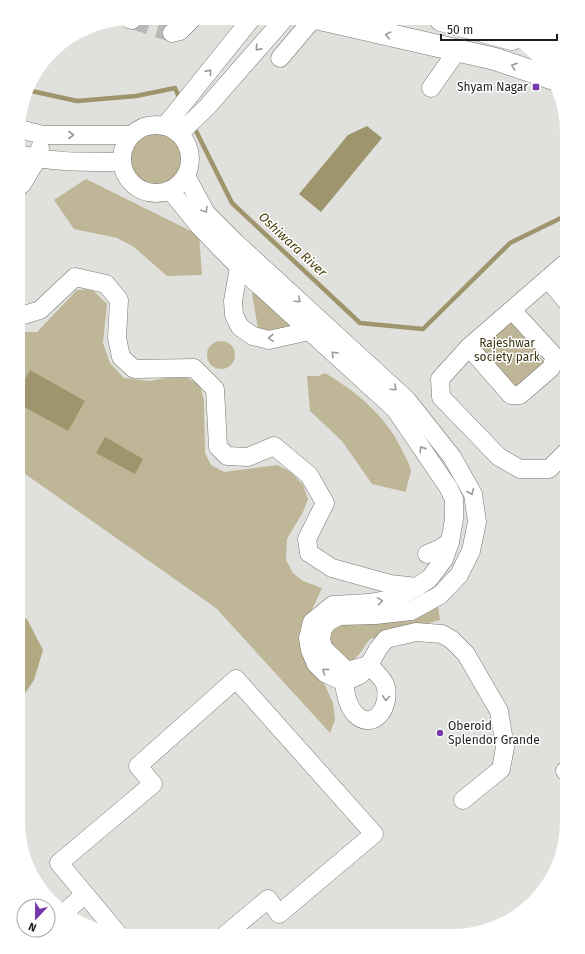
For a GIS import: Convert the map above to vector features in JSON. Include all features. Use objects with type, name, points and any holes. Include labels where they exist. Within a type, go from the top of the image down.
[{"type":"main road","points":[[347,25],[496,59],[544,76]]},
{"type":"main road","points":[[464,26],[496,34]]},
{"type":"street","points":[[172,33],[180,31],[186,25]]},
{"type":"street","points":[[178,121],[247,25]]},
{"type":"street","points":[[178,121],[188,146],[190,156],[186,176],[179,184],[170,190],[160,193],[149,193],[138,189],[130,182],[124,172],[121,162],[122,151],[126,141],[131,135],[143,127],[178,121],[199,114],[279,25]]},
{"type":"street","points":[[280,58],[308,25]]},
{"type":"street","points":[[431,88],[457,50]]},
{"type":"street","points":[[25,131],[43,135],[131,135]]},
{"type":"street","points":[[25,179],[37,158],[43,135]]},
{"type":"street","points":[[25,155],[57,161],[121,162]]},
{"type":"street","points":[[186,176],[206,213],[244,261]]},
{"type":"street","points":[[170,190],[200,227],[244,261],[315,326],[395,409],[441,475],[454,499],[454,519],[450,542],[435,557],[430,578],[410,598],[375,615],[338,616],[328,622],[322,629],[321,638],[323,648],[347,671],[369,665]]},
{"type":"street","points":[[244,261],[233,301],[234,315],[240,327],[253,336],[269,340],[315,326]]},
{"type":"street","points":[[560,269],[469,347],[440,379],[441,397],[499,457],[520,469],[549,469],[560,458]]},
{"type":"street","points":[[25,315],[40,310],[75,277],[106,284],[119,300],[117,338],[121,357],[134,369],[194,368],[215,389],[218,447],[227,456],[248,457],[274,446],[309,475],[325,503],[307,539],[309,553],[332,568],[390,584],[410,598]]},
{"type":"street","points":[[548,280],[560,294]]},
{"type":"street","points":[[469,347],[511,395],[520,396],[551,368],[555,357],[512,310]]},
{"type":"street","points":[[315,326],[407,400],[456,465],[473,494],[477,522],[471,551],[464,567],[459,575],[440,596],[333,605],[312,622],[308,638],[310,650],[316,664],[325,673],[344,682],[360,675],[369,665],[378,649],[386,639],[416,632],[442,634],[460,647],[472,662],[499,711],[505,747],[501,769],[463,800]]},
{"type":"street","points":[[441,475],[456,465]]},
{"type":"street","points":[[435,557],[464,567]]},
{"type":"street","points":[[344,682],[346,695],[350,706],[356,714],[365,719],[375,719],[382,713],[387,699],[385,684],[369,665]]},
{"type":"street","points":[[112,927],[59,862],[153,784],[138,766],[236,679],[374,834],[279,914],[268,899],[232,929]]},
{"type":"street","points":[[69,908],[85,894]]},
{"type":"green space","points":[[150,133],[160,133],[169,137],[177,145],[181,154],[181,164],[177,173],[169,181],[160,185],[150,185],[141,181],[133,173],[129,164],[129,154],[133,145],[141,137]]},
{"type":"green space","points":[[86,179],[199,235],[202,275],[167,276],[134,247],[117,238],[74,229],[54,200]]},
{"type":"green space","points":[[254,286],[300,326],[259,334],[252,294]]},
{"type":"green space","points":[[92,289],[107,304],[103,343],[110,363],[124,378],[150,381],[182,374],[200,386],[204,401],[205,453],[211,465],[224,472],[277,465],[291,472],[303,485],[308,499],[303,512],[287,539],[286,560],[293,573],[303,581],[322,588],[304,627],[312,664],[324,683],[333,703],[335,720],[330,733],[216,608],[25,474],[25,332],[37,332],[77,290]]},
{"type":"green space","name":"Rajeshwar society park","points":[[511,315],[546,365],[518,389],[472,349]]},
{"type":"green space","points":[[221,341],[231,345],[235,355],[231,365],[221,369],[211,365],[207,355],[211,345]]},
{"type":"green space","points":[[325,373],[361,398],[391,430],[411,469],[406,492],[372,484],[342,441],[310,411],[307,376],[319,376]]},
{"type":"green space","points":[[438,605],[440,620],[370,639],[353,660],[343,660],[328,639],[334,627],[344,623],[361,625]]},
{"type":"shaded area","points":[[367,126],[382,138],[321,212],[299,194],[348,135]]},
{"type":"shaded area","points":[[30,370],[85,401],[68,431],[25,407],[25,380]]},
{"type":"shaded area","points":[[105,437],[143,459],[135,474],[96,453]]},
{"type":"shaded area","points":[[25,618],[27,619],[43,650],[34,680],[25,694]]},
{"type":"waterway","name":"Oshiwara River","points":[[33,91],[77,101],[136,96],[175,88],[180,99]]},
{"type":"waterway","name":"Oshiwara River","points":[[193,125],[232,203],[360,323],[423,329],[510,243],[560,218]]},
{"type":"tunnel","points":[[147,25],[172,33]]},
{"type":"place","name":"Shyam Nagar","points":[[536,87]]},
{"type":"place","name":"Oberoid Splendor Grande","points":[[440,733]]}]
